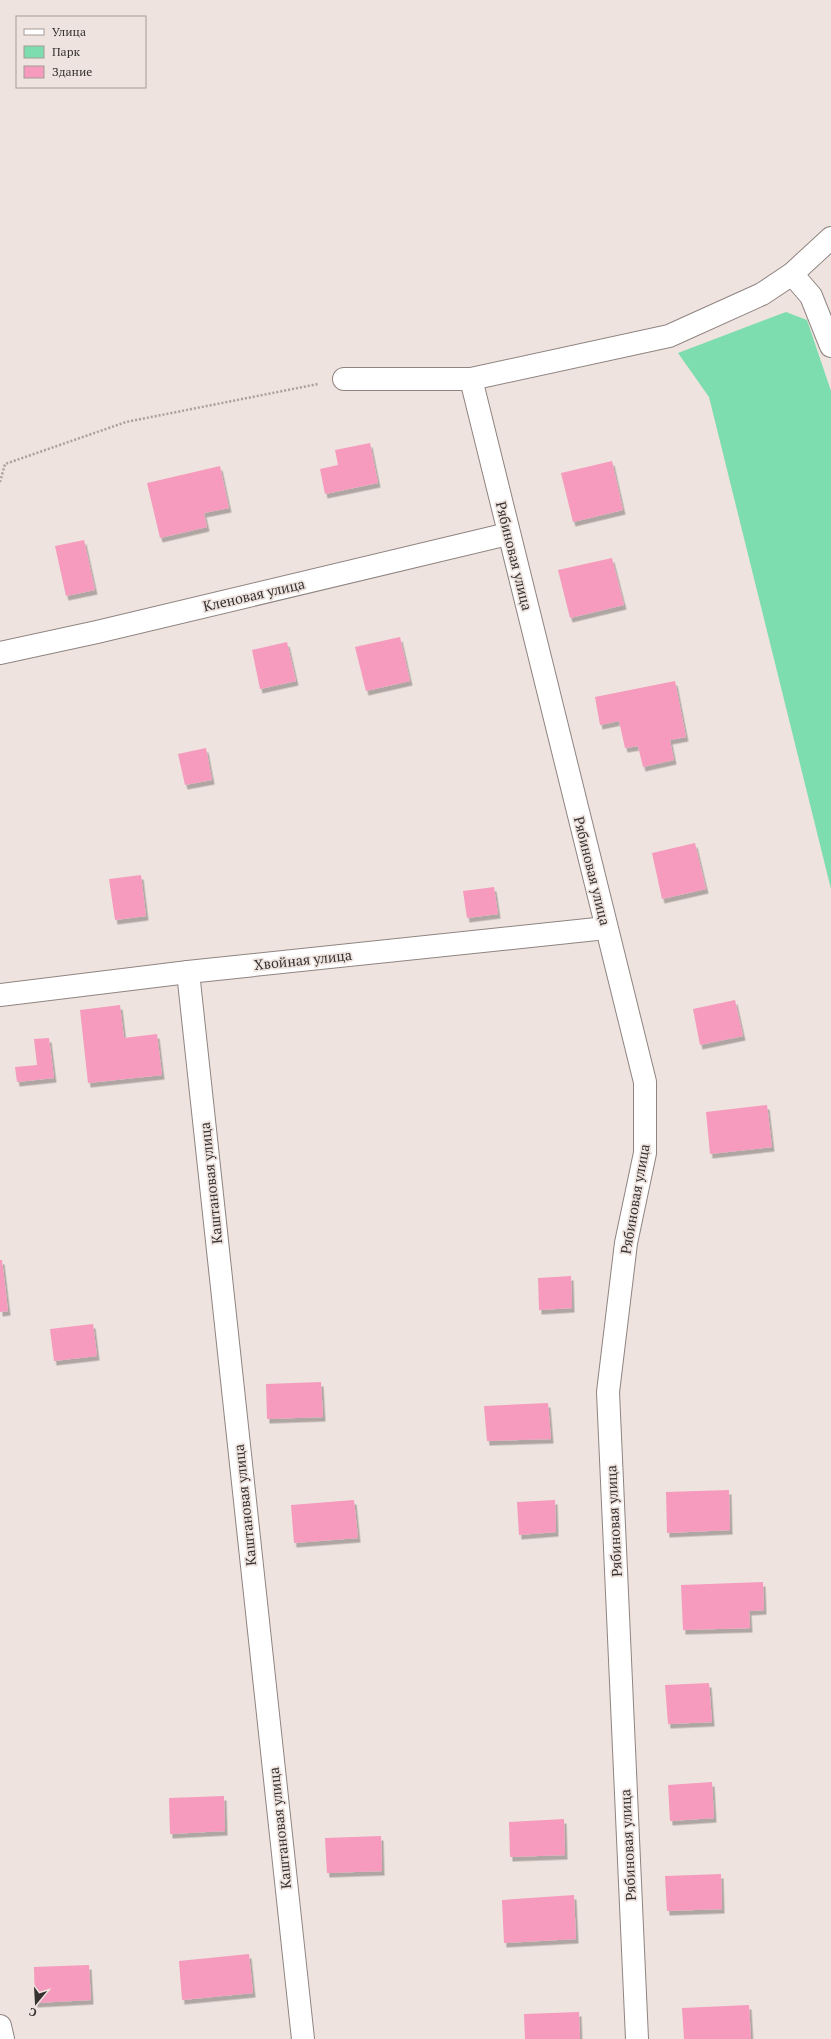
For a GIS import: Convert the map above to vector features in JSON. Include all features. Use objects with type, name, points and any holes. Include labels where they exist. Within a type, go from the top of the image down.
[{"type":"street","points":[[344,379],[471,379],[669,336],[762,294],[792,274],[831,238]]},
{"type":"street","points":[[792,274],[811,296],[831,346]]},
{"type":"street","name":"Рябиновая улица","points":[[471,379],[508,534],[645,1082],[645,1153],[626,1244],[608,1392],[637,2039]]},
{"type":"street","name":"Кленовая улица","points":[[0,653],[97,632],[508,534]]},
{"type":"street","name":"Хвойная улица","points":[[0,995],[188,972],[606,928]]},
{"type":"street","name":"Каштановая улица","points":[[188,972],[303,2039]]},
{"type":"street","points":[[0,2026],[3,2039]]},
{"type":"path","points":[[0,482],[5,464],[126,422],[344,379]]},
{"type":"green space","points":[[786,312],[807,320],[831,391],[831,889],[709,397],[678,353]]},
{"type":"building","points":[[370,443],[378,483],[325,494],[320,469],[338,465],[335,450]]},
{"type":"building","points":[[612,461],[623,510],[573,522],[561,473]]},
{"type":"building","points":[[220,466],[229,508],[204,513],[207,527],[160,538],[147,483]]},
{"type":"building","points":[[84,540],[95,590],[66,596],[55,546]]},
{"type":"building","points":[[612,558],[624,605],[570,618],[558,570]]},
{"type":"building","points":[[400,637],[410,681],[366,691],[355,647]]},
{"type":"building","points":[[287,642],[296,681],[260,689],[252,650]]},
{"type":"building","points":[[675,681],[686,737],[670,740],[674,760],[643,767],[638,746],[625,748],[619,721],[600,725],[595,697]]},
{"type":"building","points":[[206,748],[212,780],[185,785],[178,754]]},
{"type":"building","points":[[695,843],[706,889],[662,899],[652,853]]},
{"type":"building","points":[[141,875],[146,916],[115,920],[109,879]]},
{"type":"building","points":[[494,887],[498,914],[467,918],[463,891]]},
{"type":"building","points":[[735,1000],[743,1036],[700,1045],[693,1009]]},
{"type":"building","points":[[120,1005],[124,1038],[157,1034],[162,1075],[88,1083],[80,1010]]},
{"type":"building","points":[[49,1038],[54,1078],[17,1082],[15,1067],[37,1065],[34,1039]]},
{"type":"building","points":[[767,1105],[772,1147],[710,1154],[706,1112]]},
{"type":"building","points":[[0,1260],[2,1260],[8,1311],[0,1312]]},
{"type":"building","points":[[571,1276],[572,1308],[539,1310],[538,1278]]},
{"type":"building","points":[[93,1324],[97,1356],[54,1361],[50,1329]]},
{"type":"building","points":[[321,1382],[323,1417],[267,1419],[266,1384]]},
{"type":"building","points":[[548,1403],[551,1439],[487,1441],[484,1406]]},
{"type":"building","points":[[729,1490],[730,1530],[667,1533],[666,1492]]},
{"type":"building","points":[[354,1500],[358,1538],[294,1543],[291,1505]]},
{"type":"building","points":[[555,1500],[556,1532],[519,1535],[517,1502]]},
{"type":"building","points":[[763,1582],[764,1610],[749,1611],[750,1628],[683,1630],[681,1585]]},
{"type":"building","points":[[709,1683],[712,1722],[668,1724],[665,1685]]},
{"type":"building","points":[[712,1782],[714,1818],[670,1821],[668,1785]]},
{"type":"building","points":[[224,1796],[225,1831],[170,1834],[169,1798]]},
{"type":"building","points":[[564,1819],[565,1855],[510,1857],[509,1822]]},
{"type":"building","points":[[381,1836],[382,1871],[327,1873],[325,1838]]},
{"type":"building","points":[[721,1874],[722,1909],[667,1911],[665,1876]]},
{"type":"building","points":[[574,1895],[576,1939],[504,1943],[502,1900]]},
{"type":"building","points":[[249,1954],[253,1993],[182,2000],[179,1961]]},
{"type":"building","points":[[89,1965],[91,2000],[35,2003],[34,1967]]},
{"type":"building","points":[[749,2005],[751,2039],[684,2039],[682,2008]]},
{"type":"building","points":[[579,2012],[580,2039],[525,2039],[524,2014]]}]
